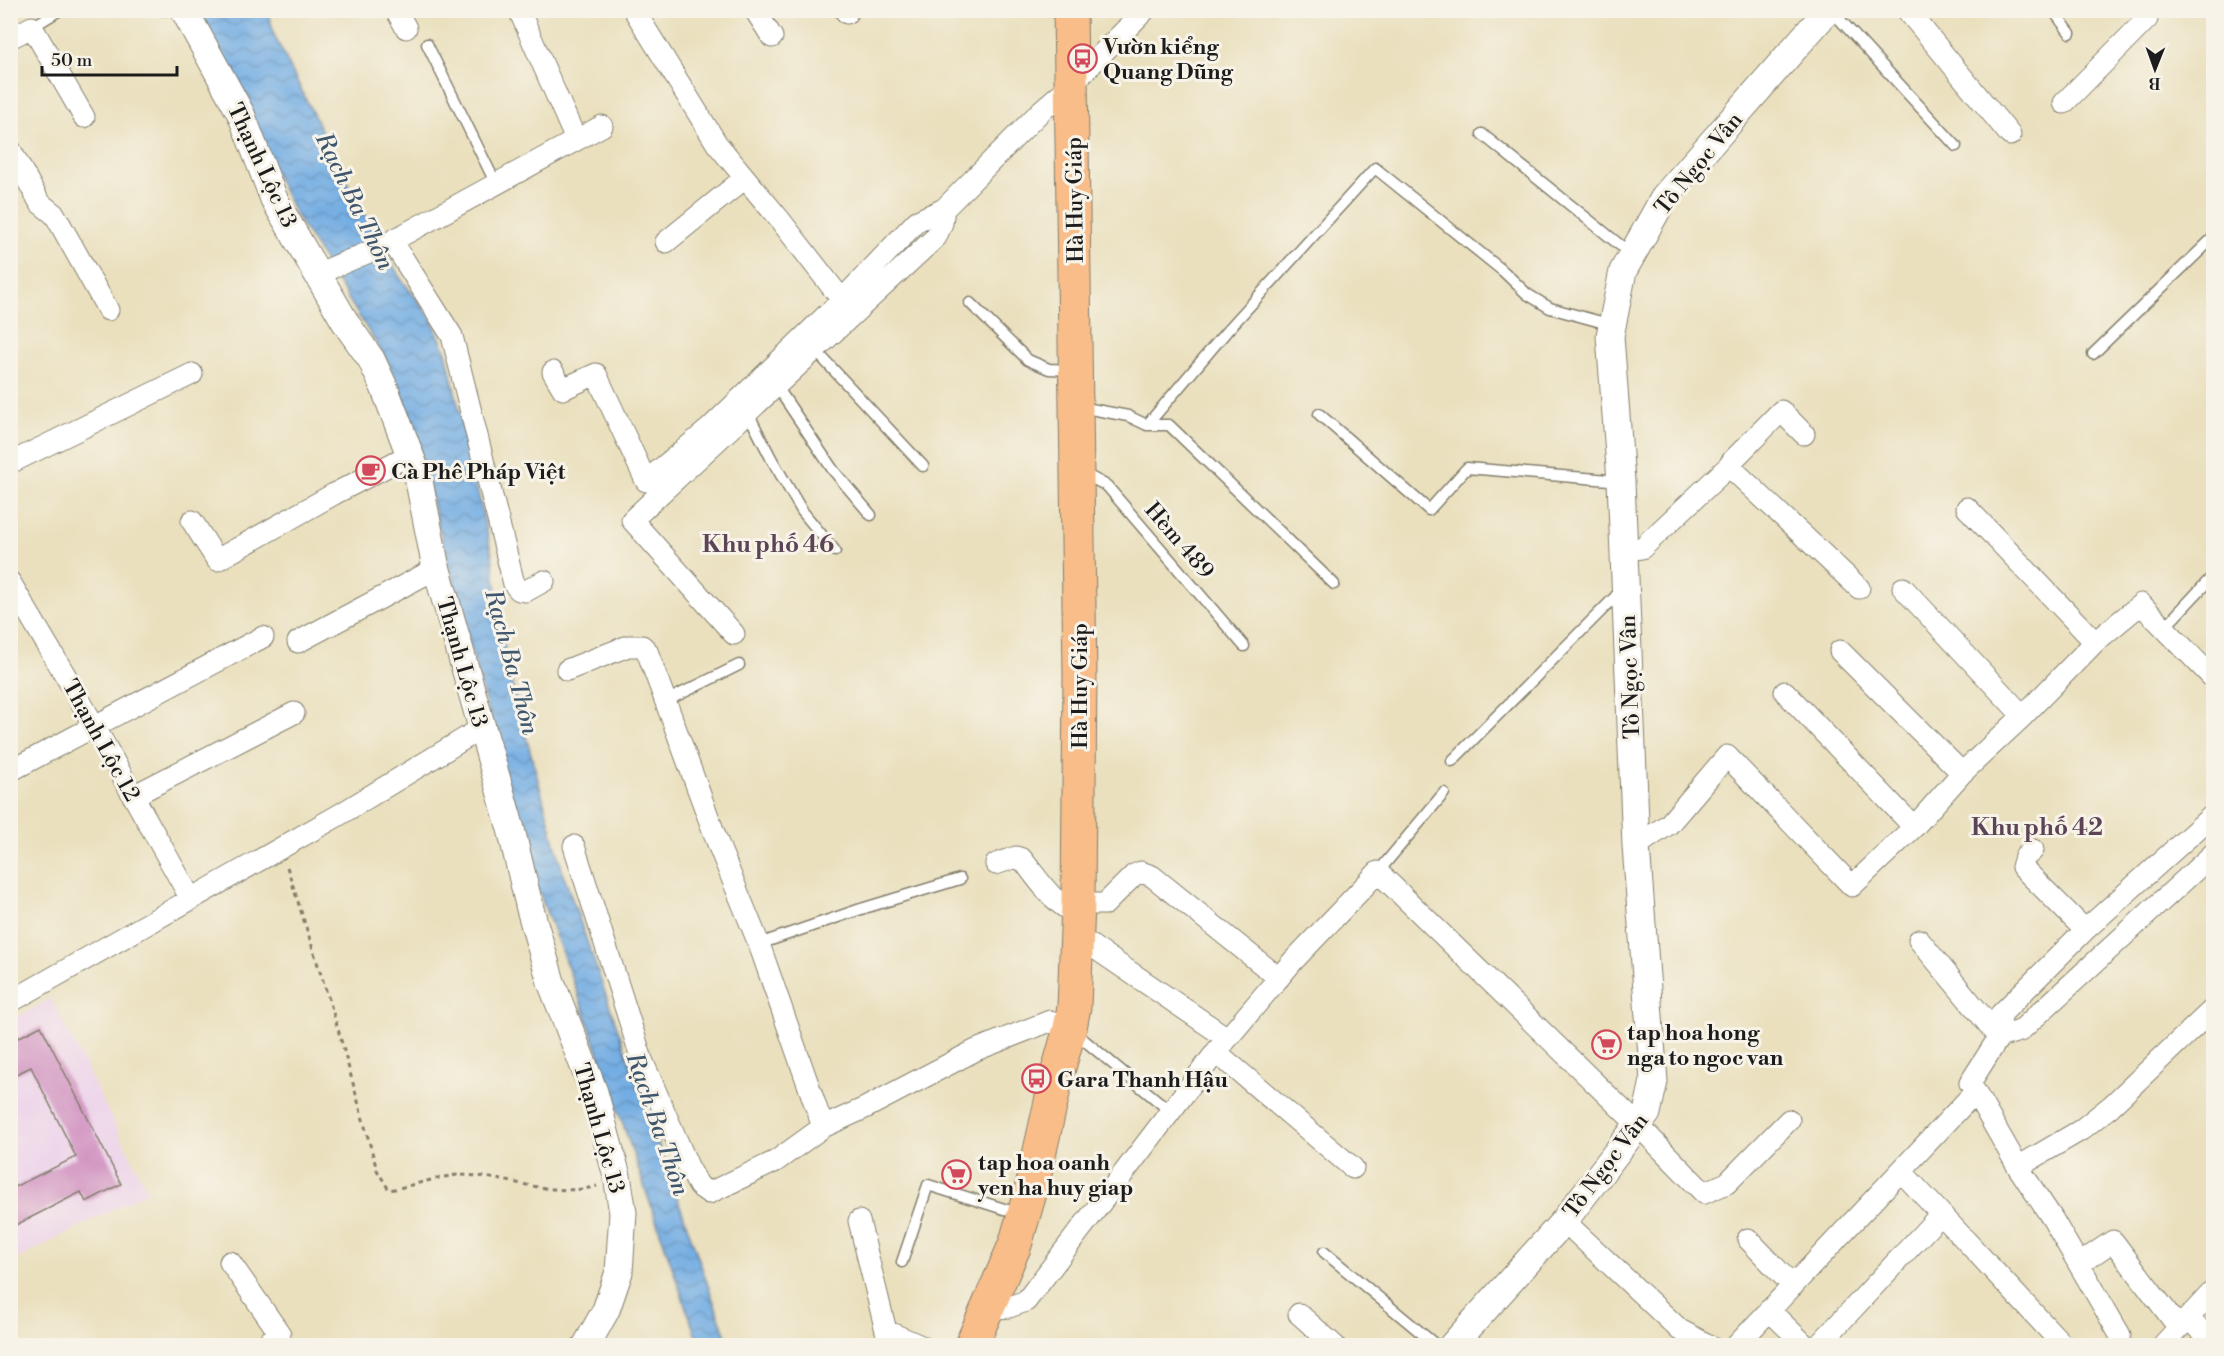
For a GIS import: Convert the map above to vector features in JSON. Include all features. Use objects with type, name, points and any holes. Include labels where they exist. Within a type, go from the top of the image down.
[{"type":"main road","name":"Hà Huy Giáp","points":[[971,1346],[1015,1245],[1071,1029],[1074,1007],[1080,674],[1070,10]]},
{"type":"street","name":"Thạnh Lộc 13","points":[[184,10],[241,114],[274,198],[321,273],[347,326],[371,358],[418,476],[437,568],[548,971],[594,1092],[617,1176],[623,1213],[619,1272],[606,1310],[586,1346]]},
{"type":"street","points":[[519,10],[576,140]]},
{"type":"street","points":[[634,10],[717,144],[842,300]]},
{"type":"street","points":[[755,10],[772,38]]},
{"type":"street","points":[[553,372],[562,389],[596,374],[646,481],[710,428],[842,300],[917,221],[944,209],[1146,10]]},
{"type":"street","name":"Tô Ngọc Vân","points":[[1452,1346],[1564,1221],[1638,1125],[1647,1113],[1654,1081],[1636,846],[1621,481],[1610,336],[1623,271],[1665,196],[1829,10]]},
{"type":"street","points":[[1907,10],[2010,135]]},
{"type":"street","points":[[2064,104],[2147,19],[2142,10]]},
{"type":"street","points":[[10,38],[32,27],[84,117]]},
{"type":"street","points":[[321,273],[387,244],[602,126]]},
{"type":"street","points":[[10,149],[40,202],[55,215],[108,310]]},
{"type":"street","points":[[666,242],[745,178]]},
{"type":"street","points":[[734,634],[632,520],[936,237],[942,223],[944,209]]},
{"type":"street","points":[[387,244],[452,336],[514,584],[519,590],[526,591],[544,580]]},
{"type":"street","points":[[10,463],[192,374]]},
{"type":"street","points":[[1624,551],[1642,548],[1729,466],[1781,411],[1804,434]]},
{"type":"street","points":[[192,521],[217,560],[409,455]]},
{"type":"street","points":[[1729,466],[1859,588]]},
{"type":"street","points":[[1967,508],[2095,642]]},
{"type":"street","points":[[298,642],[437,568]]},
{"type":"street","name":"Thạnh Lộc 12","points":[[10,582],[191,899]]},
{"type":"street","points":[[1904,588],[2023,716]]},
{"type":"street","points":[[1636,846],[1669,824],[1726,756],[1852,886],[1914,827],[1962,773],[2023,716],[2095,642],[2141,604],[2212,676]]},
{"type":"street","points":[[10,771],[263,637]]},
{"type":"street","points":[[567,670],[628,646],[642,646],[647,651],[720,849],[759,945],[823,1127]]},
{"type":"street","points":[[1840,651],[1962,773]]},
{"type":"street","points":[[1785,692],[1914,827]]},
{"type":"street","points":[[133,796],[294,713]]},
{"type":"street","points":[[10,1002],[281,848],[482,728]]},
{"type":"street","points":[[2121,1335],[2052,1218],[2018,1167],[1970,1083],[1999,1037],[2001,1014],[2085,930],[2214,814]]},
{"type":"street","points":[[574,846],[642,1060],[688,1166],[699,1186],[709,1193],[776,1161],[823,1127],[866,1108],[987,1046],[1050,1021],[1071,1029]]},
{"type":"street","points":[[2033,850],[2025,857],[2022,867],[2085,930]]},
{"type":"street","points":[[1999,1037],[2020,1031],[2214,853]]},
{"type":"street","points":[[996,864],[1016,857],[1022,859],[1063,908],[1222,1045],[1353,1168]]},
{"type":"street","points":[[1077,918],[1105,904],[1134,875],[1141,872],[1152,876],[1279,978]]},
{"type":"street","points":[[987,1309],[1009,1307],[1026,1301],[1222,1045],[1279,978],[1378,872],[1638,1125],[1704,1193],[1727,1183],[1789,1120]]},
{"type":"street","points":[[1919,940],[1999,1037]]},
{"type":"street","points":[[2018,1167],[2081,1130],[2111,1106],[2214,1008]]},
{"type":"street","points":[[1736,1346],[1769,1310],[1786,1279],[1901,1171],[1975,1092]]},
{"type":"street","points":[[1901,1171],[2064,1346]]},
{"type":"street","points":[[1818,1346],[1941,1214]]},
{"type":"street","points":[[859,1221],[886,1331],[921,1346]]},
{"type":"street","points":[[1564,1221],[1680,1330],[1710,1346]]},
{"type":"street","points":[[1748,1239],[1786,1279]]},
{"type":"street","points":[[2079,1264],[2113,1241],[2183,1324],[2214,1340]]},
{"type":"street","points":[[230,1262],[280,1334],[268,1342],[267,1346]]},
{"type":"street","points":[[2162,1346],[2214,1290]]},
{"type":"street","points":[[1769,1310],[1806,1346]]},
{"type":"street","points":[[1299,1314],[1335,1346]]},
{"type":"lane","points":[[32,27],[60,10]]},
{"type":"lane","points":[[1829,10],[1956,146]]},
{"type":"lane","points":[[2053,10],[2070,33]]},
{"type":"lane","points":[[427,44],[496,184]]},
{"type":"lane","points":[[1482,134],[1632,255]]},
{"type":"lane","points":[[1147,425],[1226,332],[1375,168],[1503,271],[1527,294],[1550,308],[1612,325]]},
{"type":"lane","points":[[2093,354],[2214,237]]},
{"type":"lane","points":[[970,303],[1028,360],[1049,369],[1076,370]]},
{"type":"lane","points":[[816,351],[923,466]]},
{"type":"lane","points":[[777,387],[833,470],[871,514]]},
{"type":"lane","points":[[1077,406],[1128,416],[1147,425],[1169,425],[1334,584]]},
{"type":"lane","points":[[748,413],[802,511],[836,551]]},
{"type":"lane","points":[[1319,414],[1429,510],[1467,468],[1621,481]]},
{"type":"lane","name":"Hèm 489","points":[[1078,470],[1107,486],[1244,646]]},
{"type":"lane","points":[[2164,627],[2211,578]]},
{"type":"lane","points":[[1452,761],[1625,587]]},
{"type":"lane","points":[[666,701],[740,665]]},
{"type":"lane","points":[[1378,872],[1444,793]]},
{"type":"lane","points":[[759,945],[861,909],[960,879]]},
{"type":"lane","points":[[1071,1029],[1170,1111]]},
{"type":"lane","points":[[902,1262],[928,1185],[1023,1215]]},
{"type":"lane","points":[[1324,1252],[1437,1346]]},
{"type":"path","points":[[281,848],[336,1022],[377,1170],[388,1190],[458,1174],[499,1178],[562,1190],[586,1189],[607,1183],[617,1176]]},
{"type":"shaded area","points":[[51,998],[148,1191],[11,1262],[11,1021]]},
{"type":"water","name":"Rạch Ba Thôn","points":[[195,11],[268,11],[274,35],[351,190],[401,279],[430,316],[446,352],[492,555],[507,666],[564,876],[729,1345],[699,1345],[582,1005],[529,866],[408,411],[388,362],[295,214]]},
{"type":"building","points":[[41,1026],[121,1184],[86,1202],[81,1192],[10,1228],[10,1189],[76,1157],[31,1067],[10,1077],[10,1042]]},
{"type":"place","name":"Vườn kiểng Quang Dũng","points":[[1082,59]]},
{"type":"place","name":"Cà Phê Pháp Việt","points":[[370,471]]},
{"type":"place","name":"tap hoa hong nga to ngoc van","points":[[1606,1045]]},
{"type":"place","name":"Gara Thanh Hậu","points":[[1036,1079]]},
{"type":"place","name":"tap hoa oanh yen ha huy giap","points":[[957,1175]]},
{"type":"district","name":"Khu phố 46","points":[[768,544]]},
{"type":"district","name":"Khu phố 42","points":[[2037,827]]}]
